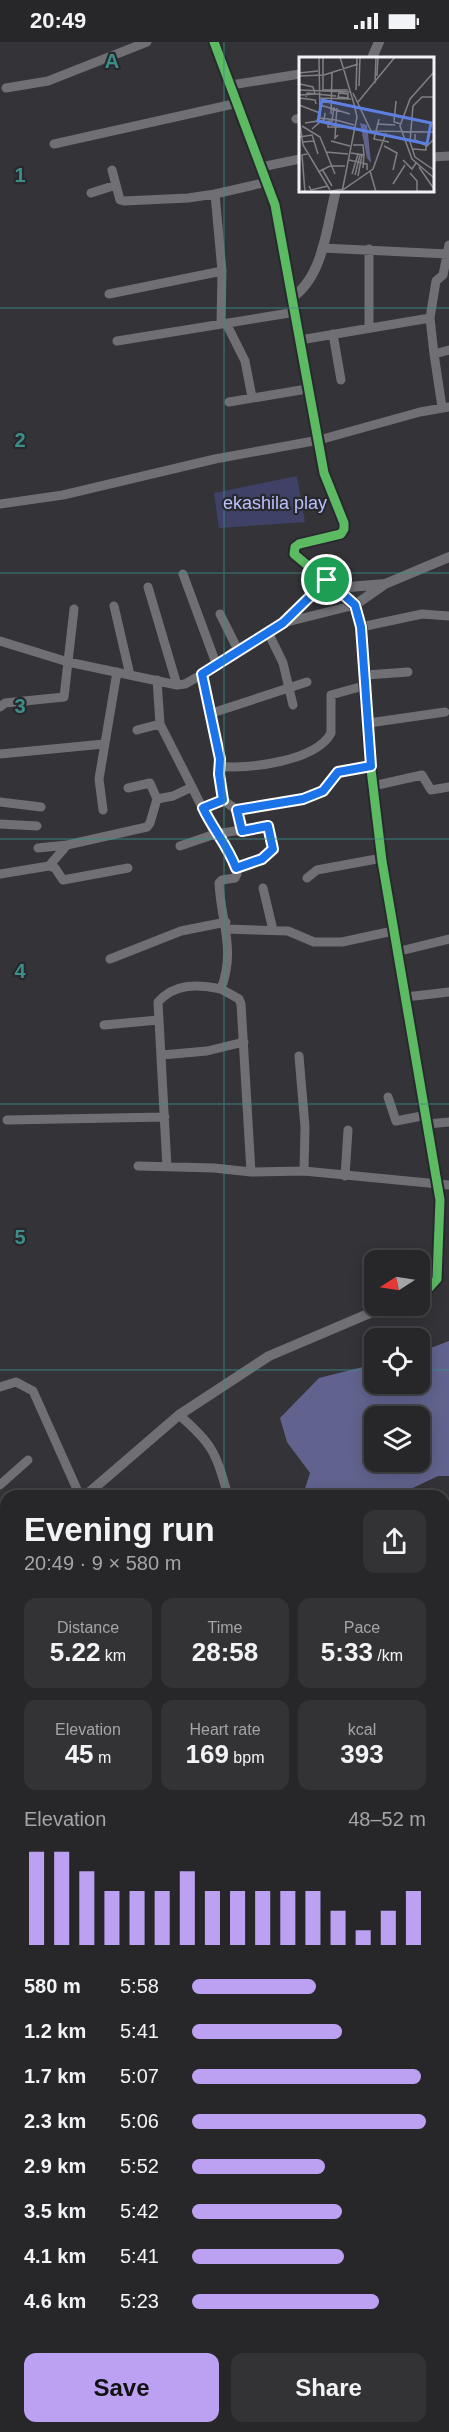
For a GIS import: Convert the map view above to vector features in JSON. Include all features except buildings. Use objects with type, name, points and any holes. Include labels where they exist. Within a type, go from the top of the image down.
[{"type":"street","points":[[214,42],[275,205],[326,484],[344,529],[335,536],[299,544],[295,547],[294,554],[304,565],[327,580],[355,605],[361,627],[367,680],[371,766],[382,858],[396,952],[428,1119],[440,1200],[437,1279],[430,1287]]},
{"type":"street","points":[[372,57],[379,42]]},
{"type":"street","points":[[6,88],[48,81],[144,43]]},
{"type":"street","points":[[231,85],[299,74]]},
{"type":"street","points":[[54,144],[238,103]]},
{"type":"street","points":[[434,157],[449,156]]},
{"type":"street","points":[[261,167],[299,159]]},
{"type":"street","points":[[112,171],[120,200],[124,201],[188,198],[267,182]]},
{"type":"street","points":[[91,193],[116,185]]},
{"type":"street","points":[[293,297],[305,289],[322,248],[336,192]]},
{"type":"street","points":[[215,194],[224,324],[245,361],[252,397]]},
{"type":"street","points":[[0,504],[63,495],[215,459],[319,440],[446,407],[434,354],[430,318],[436,281],[446,276],[448,249],[322,248]]},
{"type":"street","points":[[369,249],[369,328]]},
{"type":"street","points":[[109,294],[222,271]]},
{"type":"street","points":[[117,341],[296,312]]},
{"type":"street","points":[[300,340],[430,318]]},
{"type":"street","points":[[333,334],[341,380]]},
{"type":"street","points":[[434,354],[449,350]]},
{"type":"street","points":[[229,402],[308,390]]},
{"type":"street","points":[[283,623],[355,605],[385,584],[449,557]]},
{"type":"street","points":[[183,574],[217,666]]},
{"type":"street","points":[[0,641],[68,662],[177,685],[217,666],[238,650],[283,623],[327,580]]},
{"type":"street","points":[[337,588],[385,584]]},
{"type":"street","points":[[148,587],[177,685]]},
{"type":"street","points":[[114,606],[130,675]]},
{"type":"street","points":[[0,707],[5,703],[64,697],[74,609]]},
{"type":"street","points":[[220,614],[238,650]]},
{"type":"street","points":[[361,627],[422,614],[449,616]]},
{"type":"street","points":[[268,632],[283,663],[293,705]]},
{"type":"street","points":[[103,810],[99,784],[117,672]]},
{"type":"street","points":[[219,765],[237,768],[284,761],[319,745],[331,734],[331,695],[367,680],[408,672]]},
{"type":"street","points":[[202,674],[220,759],[223,800],[237,810],[242,831]]},
{"type":"street","points":[[157,680],[160,724],[215,834],[228,849],[236,868],[235,878],[222,880],[219,883],[229,956],[221,989]]},
{"type":"street","points":[[212,713],[307,682]]},
{"type":"street","points":[[369,723],[445,712]]},
{"type":"street","points":[[137,730],[160,724]]},
{"type":"street","points":[[0,754],[104,744]]},
{"type":"street","points":[[237,810],[303,799],[323,791],[338,772],[371,766]]},
{"type":"street","points":[[373,786],[422,775],[431,790],[449,787]]},
{"type":"street","points":[[38,848],[67,845],[147,827],[157,799],[150,783],[128,788]]},
{"type":"street","points":[[157,799],[173,796],[192,787]]},
{"type":"street","points":[[203,808],[223,800]]},
{"type":"street","points":[[0,802],[41,807]]},
{"type":"street","points":[[0,824],[37,826]]},
{"type":"street","points":[[180,846],[215,834],[268,826],[273,849],[262,859],[236,868]]},
{"type":"street","points":[[49,866],[67,845]]},
{"type":"street","points":[[307,878],[317,870],[382,858]]},
{"type":"street","points":[[0,874],[49,866],[55,868],[63,880],[128,868]]},
{"type":"street","points":[[263,888],[273,930]]},
{"type":"street","points":[[110,959],[181,932],[226,925],[288,931],[314,942],[342,942],[393,931]]},
{"type":"street","points":[[396,952],[449,939]]},
{"type":"street","points":[[167,1167],[162,1055],[158,1020],[159,1002],[165,994],[182,986],[204,985],[221,989],[239,999],[241,1004],[251,1172]]},
{"type":"street","points":[[406,997],[449,992]]},
{"type":"street","points":[[104,1025],[158,1020]]},
{"type":"street","points":[[162,1055],[207,1051],[244,1042]]},
{"type":"street","points":[[299,1056],[305,1127],[304,1171]]},
{"type":"street","points":[[388,1097],[396,1121],[428,1119],[449,1122]]},
{"type":"street","points":[[7,1120],[165,1117]]},
{"type":"street","points":[[345,1176],[348,1130]]},
{"type":"street","points":[[138,1166],[251,1172],[304,1171],[449,1185]]},
{"type":"street","points":[[91,1490],[179,1415],[269,1356],[364,1316]]},
{"type":"street","points":[[0,1387],[16,1382],[33,1390],[83,1490]]},
{"type":"street","points":[[179,1415],[207,1439],[219,1465],[226,1490]]},
{"type":"street","points":[[0,1485],[28,1460]]},
{"type":"green space","name":"ekashila play","points":[[297,476],[305,522],[219,528],[214,493]]},
{"type":"shaded area","points":[[449,1341],[449,1476],[438,1476],[409,1490],[305,1490],[310,1473],[287,1442],[280,1418],[319,1378],[364,1367],[364,1394],[430,1394],[430,1348]]},
{"type":"cycle path","points":[[214,42],[275,205],[324,473],[344,523],[341,534],[299,544],[295,547],[294,554],[355,605],[361,627],[370,761],[382,861],[440,1200],[437,1279],[430,1287]]},
{"type":"route","points":[[327,580],[355,605],[361,627],[367,685],[371,766],[344,769],[333,776],[323,791],[303,799],[250,806],[237,810],[242,831],[268,826],[273,849],[262,859],[236,868],[228,849],[215,834],[203,808],[223,800],[219,774],[220,759],[202,674],[217,666],[233,652],[283,623],[327,580]]}]
